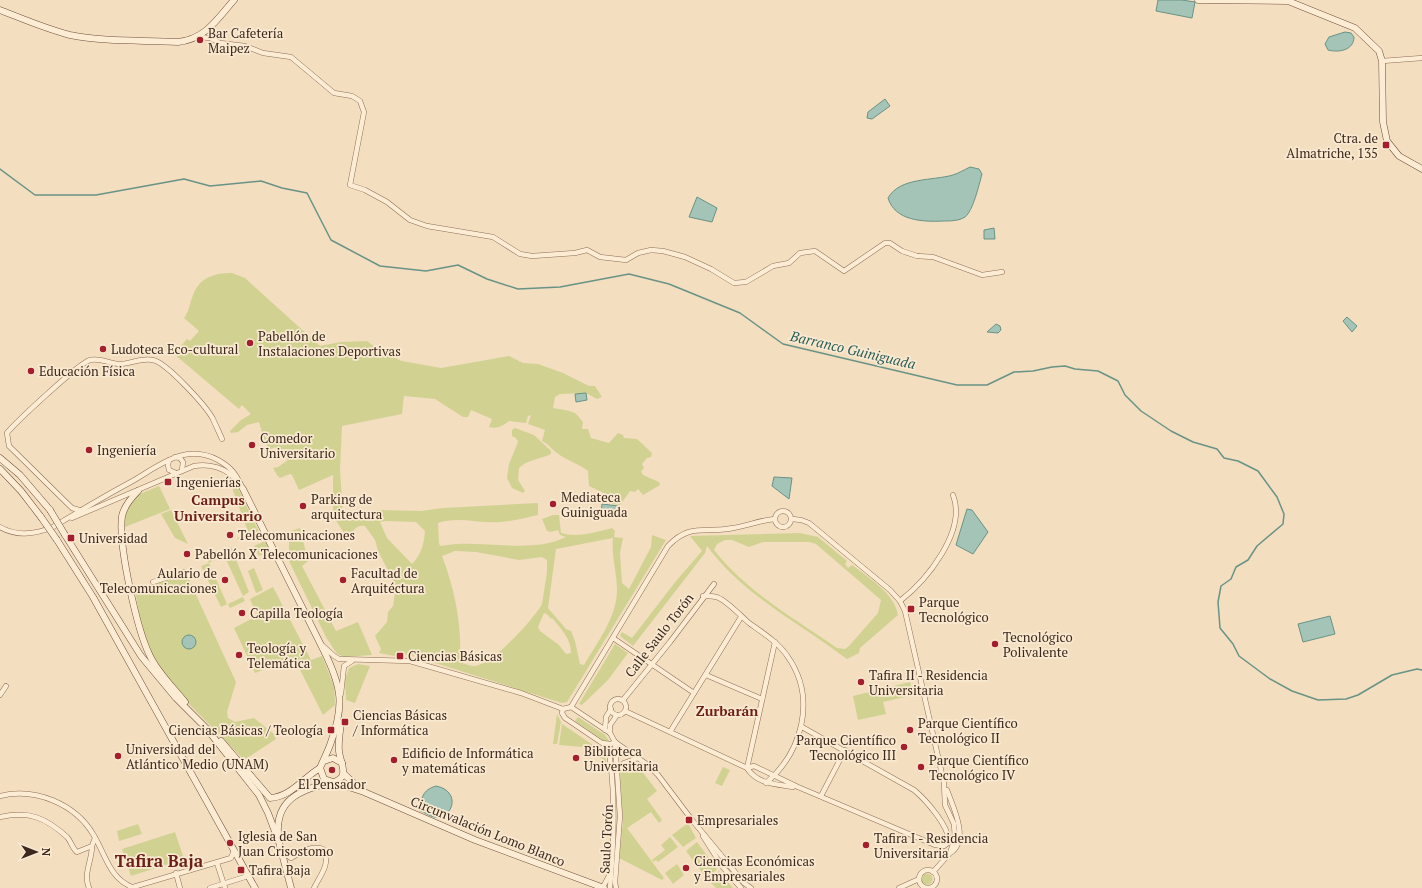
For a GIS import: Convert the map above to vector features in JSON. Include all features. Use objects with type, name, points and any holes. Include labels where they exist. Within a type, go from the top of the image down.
[{"type":"main road","points":[[0,10],[50,29],[92,38],[178,42],[199,37],[234,0]]},
{"type":"main road","points":[[1198,0],[1288,0],[1355,28],[1379,51],[1382,61],[1383,122],[1387,141],[1399,156],[1422,169]]},
{"type":"main road","points":[[0,458],[25,480],[50,510],[141,656],[176,698],[227,747],[270,798],[286,793],[301,784],[320,768],[336,728],[340,702]]},
{"type":"main road","points":[[0,470],[21,491],[41,517],[93,597],[254,888]]},
{"type":"main road","points":[[0,476],[21,491]]},
{"type":"main road","points":[[243,489],[336,675],[340,702],[341,718],[339,753],[344,768],[344,774],[339,780],[298,793],[284,807],[278,822],[279,842]]},
{"type":"main road","points":[[138,491],[126,506],[122,516],[122,534],[124,553],[142,637],[150,658],[259,795],[268,813],[279,842],[291,888]]},
{"type":"main road","points":[[324,761],[333,758],[342,763]]},
{"type":"main road","points":[[320,768],[321,776],[332,782],[364,792]]},
{"type":"main road","points":[[344,774],[364,792]]},
{"type":"main road","name":"Circunvalación Lomo Blanco","points":[[364,792],[475,840],[603,888]]},
{"type":"street","points":[[199,37],[210,38],[220,43],[245,46],[263,53],[291,58],[334,93],[352,96],[360,101],[364,112],[350,185],[365,190],[388,202],[410,220],[426,226],[493,236],[520,254],[532,256],[575,253],[587,250],[600,257],[626,260],[638,253],[651,250],[663,251],[685,257],[734,282],[746,282],[773,266],[789,263],[800,253],[815,251],[844,271],[885,243],[890,243],[902,251],[917,256],[933,257],[982,275],[1002,272]]},
{"type":"street","points":[[1382,61],[1422,58]]},
{"type":"street","points":[[79,510],[72,508],[9,446],[7,433],[57,386],[89,360],[97,359],[118,364],[143,360],[152,360],[160,363],[168,368],[207,409],[222,439]]},
{"type":"street","points":[[63,521],[79,510],[131,482],[160,464],[185,454],[193,453],[212,458],[236,473],[243,489]]},
{"type":"street","points":[[176,457],[182,460],[184,465],[182,470]]},
{"type":"street","points":[[169,460],[169,470],[176,473]]},
{"type":"street","points":[[0,527],[16,533],[28,534],[41,532],[63,521],[138,491],[182,470],[205,464],[219,467],[235,478],[243,489]]},
{"type":"street","points":[[900,600],[927,572],[950,538],[957,514],[953,495]]},
{"type":"street","points":[[783,510],[789,513],[792,519],[789,525],[783,527],[778,525],[775,519],[777,513],[783,510]]},
{"type":"street","points":[[571,707],[614,638],[668,546],[677,537],[695,530],[731,529],[757,521],[775,519]]},
{"type":"street","points":[[792,519],[809,523],[890,590],[900,600],[905,611],[944,783],[945,805],[956,831],[950,853],[933,872]]},
{"type":"street","points":[[153,582],[184,572],[190,576]]},
{"type":"street","name":"Calle Saulo Torón","points":[[622,700],[652,665],[703,596],[714,584]]},
{"type":"street","points":[[703,596],[717,597],[775,642],[788,656],[797,672],[804,708],[802,727],[788,758],[774,776],[766,783]]},
{"type":"street","points":[[670,732],[742,616]]},
{"type":"street","points":[[614,638],[694,693]]},
{"type":"street","points":[[747,768],[775,642]]},
{"type":"street","points":[[320,643],[339,659],[352,661],[410,661],[521,693],[563,708],[571,707],[608,732],[615,742],[638,758],[658,775],[692,820],[744,883],[751,888]]},
{"type":"street","points":[[340,702],[344,666],[352,661]]},
{"type":"street","points":[[706,675],[762,699]]},
{"type":"street","points":[[0,695],[6,686]]},
{"type":"street","points":[[617,700],[622,700],[626,705],[625,711],[622,714],[617,715],[610,725],[608,732],[606,717],[611,709],[612,703],[617,700]]},
{"type":"street","points":[[563,708],[562,713],[565,718],[602,743],[608,745],[615,742]]},
{"type":"street","points":[[611,709],[617,715]]},
{"type":"street","points":[[625,711],[747,768],[752,775],[766,783],[798,787]]},
{"type":"street","points":[[747,768],[754,766],[798,787],[935,845],[944,846],[949,840],[947,832],[924,798],[914,790],[802,727]]},
{"type":"street","name":"Saulo Torón","points":[[615,742],[620,816],[615,882],[616,888]]},
{"type":"street","name":"Saulo Torón","points":[[608,745],[614,798],[614,834],[610,888]]},
{"type":"street","points":[[821,796],[844,750]]},
{"type":"street","points":[[617,772],[624,763],[638,758]]},
{"type":"street","points":[[0,790],[1,796],[36,794],[48,797],[85,821],[116,877],[131,888],[176,873],[231,858],[234,851]]},
{"type":"street","points":[[0,817],[9,815],[36,816],[68,838],[73,849],[77,852],[92,846]]},
{"type":"street","points":[[692,820],[722,866],[742,888]]},
{"type":"street","points":[[89,888],[87,873],[95,838]]},
{"type":"street","points":[[282,852],[291,858],[310,848],[317,847],[323,849],[327,855],[327,862],[314,888]]},
{"type":"street","points":[[217,863],[224,886]]},
{"type":"street","points":[[924,871],[933,872],[936,880],[932,887],[926,888],[922,885],[919,879],[920,874],[924,871]]},
{"type":"street","points":[[176,873],[180,888]]},
{"type":"street","points":[[603,888],[611,873]]},
{"type":"street","points":[[210,888],[224,886],[248,876]]},
{"type":"street","points":[[899,888],[919,879]]},
{"type":"street","points":[[915,888],[922,885]]},
{"type":"green space","points":[[225,273],[232,273],[245,278],[320,346],[341,342],[367,341],[383,353],[402,361],[441,368],[509,356],[523,363],[538,364],[563,373],[589,386],[595,386],[602,397],[597,399],[586,393],[560,394],[555,397],[553,408],[575,413],[583,422],[582,429],[588,429],[591,438],[609,443],[618,433],[623,435],[624,438],[637,439],[652,453],[651,457],[647,458],[642,464],[644,468],[641,471],[643,475],[659,482],[660,485],[643,495],[638,489],[635,492],[630,491],[620,505],[611,504],[610,496],[589,486],[588,471],[561,456],[542,441],[545,430],[528,424],[531,415],[528,416],[526,423],[509,421],[500,427],[492,428],[489,427],[492,419],[471,410],[468,417],[463,417],[435,399],[404,396],[402,414],[342,426],[340,470],[343,516],[380,510],[421,511],[443,508],[538,503],[538,515],[506,522],[454,520],[438,523],[439,544],[441,546],[472,544],[521,546],[552,542],[566,537],[560,535],[558,530],[551,532],[547,531],[542,519],[553,515],[559,515],[561,533],[580,535],[612,528],[615,531],[614,537],[623,538],[620,553],[622,583],[629,589],[651,547],[652,535],[666,540],[567,702],[562,703],[410,655],[397,653],[394,656],[379,653],[381,649],[375,636],[387,622],[388,612],[393,606],[396,586],[378,551],[375,540],[365,526],[357,527],[351,534],[344,533],[333,516],[333,475],[299,490],[292,475],[290,474],[280,478],[273,468],[278,467],[288,460],[275,447],[269,450],[259,422],[247,425],[238,432],[231,433],[230,431],[241,420],[251,414],[242,405],[239,409],[174,354],[187,339],[190,341],[199,331],[184,318],[198,286],[207,278]],"holes":[[[380,522],[416,522],[425,531],[422,549],[412,564],[387,538]],[[613,538],[617,584],[614,610],[600,639],[584,665],[580,664],[575,641],[571,631],[566,629],[548,608],[556,549]],[[455,551],[476,552],[519,560],[542,557],[547,560],[547,572],[542,604],[538,611],[502,650],[482,664],[473,666],[460,662],[460,635],[457,608],[451,582],[442,556]],[[544,613],[548,615],[560,627],[565,635],[571,648],[571,653],[566,654],[559,645],[540,631],[538,627]]]},
{"type":"green space","points":[[515,428],[534,435],[551,451],[551,454],[530,461],[519,468],[518,480],[525,491],[523,493],[512,488],[507,478],[509,464],[518,442],[516,438],[512,436],[512,430]]},
{"type":"green space","points":[[228,477],[236,484],[260,534],[238,540],[237,538],[249,534]]},
{"type":"green space","points":[[159,486],[170,509],[125,527],[125,514],[137,495]]},
{"type":"green space","points":[[171,510],[188,544],[175,538],[161,514]]},
{"type":"green space","points":[[300,528],[308,561],[302,566],[336,631],[358,622],[372,655],[344,657],[337,654],[326,637],[289,561],[289,532]]},
{"type":"green space","points":[[800,533],[818,537],[847,561],[845,564],[848,568],[852,565],[880,587],[892,600],[898,615],[860,648],[859,653],[847,659],[754,593],[721,563],[707,546],[705,553],[633,646],[620,636],[622,632],[632,638],[676,581],[702,551],[690,536]],"holes":[[[725,540],[732,540],[749,547],[763,542],[809,542],[816,544],[881,600],[878,613],[849,646],[845,649],[837,648],[756,592],[727,565],[714,550],[717,544]]]},
{"type":"green space","points":[[265,541],[270,551],[259,556],[254,546]]},
{"type":"green space","points":[[231,547],[249,592],[243,596],[224,555],[209,563],[208,560],[223,554],[222,552]]},
{"type":"green space","points":[[209,563],[227,604],[221,607],[201,566]]},
{"type":"green space","points":[[254,568],[263,590],[256,593],[248,571]]},
{"type":"green space","points":[[186,573],[236,682],[227,712],[228,718],[235,722],[254,718],[274,734],[276,739],[244,760],[190,705],[151,655],[143,636],[135,590]]},
{"type":"green space","points":[[273,587],[311,660],[322,656],[334,686],[335,705],[323,715],[294,658],[255,673],[234,628],[257,616],[250,599]]},
{"type":"green space","points":[[243,597],[245,601],[230,608],[228,604]]},
{"type":"green space","points":[[615,644],[628,653],[608,680],[582,705],[579,704]]},
{"type":"green space","points":[[358,664],[370,666],[355,703],[346,700],[345,680],[349,668]]},
{"type":"green space","points":[[910,682],[913,695],[883,702],[886,714],[858,720],[853,696]]},
{"type":"green space","points":[[557,714],[561,722],[557,744],[553,744]]},
{"type":"green space","points":[[578,717],[605,735],[610,742],[604,741],[575,721]]},
{"type":"green space","points":[[562,724],[602,751],[607,765],[601,765],[602,758],[594,757],[594,748],[559,745]]},
{"type":"green space","points":[[632,763],[643,766],[641,770],[657,791],[647,799],[662,820],[659,823],[651,812],[627,828],[664,878],[662,880],[619,858],[623,822],[620,772],[626,765]]},
{"type":"green space","points":[[723,767],[730,770],[722,786],[715,783]]},
{"type":"green space","points":[[688,823],[696,838],[683,847],[672,835]]},
{"type":"green space","points":[[138,824],[142,834],[119,841],[117,831]]},
{"type":"green space","points":[[175,832],[184,859],[131,876],[122,849]]},
{"type":"green space","points":[[670,837],[678,847],[658,862],[656,860],[653,862],[652,860],[665,850],[661,845]]},
{"type":"green space","points":[[697,842],[717,869],[707,879],[686,851]]},
{"type":"green space","points":[[677,864],[684,875],[673,884],[665,873]]},
{"type":"green space","points":[[719,871],[733,888],[716,888],[709,881]]},
{"type":"green space","points":[[925,874],[929,874],[931,875],[931,883],[925,884],[922,881],[922,877]]},
{"type":"shaded area","points":[[1158,0],[1182,0],[1195,2],[1192,18],[1156,11]]},
{"type":"shaded area","points":[[1345,32],[1351,33],[1354,37],[1349,48],[1341,51],[1328,50],[1325,44],[1329,37]]},
{"type":"shaded area","points":[[885,99],[890,106],[872,119],[867,118],[868,112]]},
{"type":"shaded area","points":[[970,167],[979,169],[982,174],[971,209],[965,217],[960,219],[951,221],[927,221],[903,216],[892,206],[888,198],[893,191],[900,186],[917,181],[953,175]]},
{"type":"shaded area","points":[[697,197],[717,208],[712,222],[689,217]]},
{"type":"shaded area","points":[[994,228],[995,239],[984,239],[984,230]]},
{"type":"shaded area","points":[[1347,317],[1357,326],[1352,332],[1343,321]]},
{"type":"shaded area","points":[[996,324],[1000,326],[1001,330],[998,333],[987,332]]},
{"type":"shaded area","points":[[586,393],[587,400],[576,402],[575,394]]},
{"type":"shaded area","points":[[774,477],[792,478],[789,499],[772,486]]},
{"type":"shaded area","points":[[602,504],[618,506],[620,515],[601,514]]},
{"type":"shaded area","points":[[967,509],[972,510],[988,532],[973,554],[956,545]]},
{"type":"shaded area","points":[[1330,616],[1335,634],[1303,642],[1298,624]]},
{"type":"shaded area","points":[[186,635],[192,635],[196,639],[196,645],[192,649],[186,649],[182,645],[182,639]]},
{"type":"shaded area","points":[[436,786],[449,793],[452,799],[450,810],[441,817],[434,817],[419,810],[425,792]]},
{"type":"waterway","name":"Barranco Guiniguada","points":[[0,169],[35,195],[96,195],[184,179],[210,186],[261,181],[282,188],[307,193],[331,240],[380,266],[426,271],[458,265],[487,279],[518,289],[560,287],[629,274],[669,284],[740,313],[783,344],[957,385],[987,385],[1014,372],[1033,371],[1052,367],[1065,366],[1075,369],[1098,371],[1118,381],[1125,395],[1141,411],[1171,431],[1193,442],[1217,449],[1224,458],[1238,461],[1258,471],[1277,497],[1284,514],[1283,524],[1257,546],[1248,560],[1236,567],[1231,579],[1221,586],[1218,602],[1220,628],[1233,644],[1239,656],[1270,679],[1292,691],[1318,700],[1346,699],[1358,695],[1392,675],[1417,669],[1422,670]]},
{"type":"place","name":"Bar Cafetería Maipez","points":[[200,40]]},
{"type":"place","name":"Ctra. de Almatriche, 135","points":[[1386,145]]},
{"type":"place","name":"Pabellón de Instalaciones Deportivas","points":[[250,343]]},
{"type":"place","name":"Ludoteca Eco-cultural","points":[[103,349]]},
{"type":"place","name":"Educación Física","points":[[31,371]]},
{"type":"place","name":"Comedor Universitario","points":[[252,445]]},
{"type":"place","name":"Ingeniería","points":[[89,450]]},
{"type":"place","name":"Ingenierías","points":[[168,482]]},
{"type":"place","name":"Mediateca Guiniguada","points":[[553,504]]},
{"type":"place","name":"Parking de arquitectura","points":[[303,506]]},
{"type":"place","name":"Telecomunicaciones","points":[[230,535]]},
{"type":"place","name":"Universidad","points":[[71,538]]},
{"type":"place","name":"Pabellón X Telecomunicaciones","points":[[187,554]]},
{"type":"place","name":"Aulario de Telecomunicaciones","points":[[225,580]]},
{"type":"place","name":"Facultad de Arquitéctura","points":[[343,580]]},
{"type":"place","name":"Parque Tecnológico","points":[[911,609]]},
{"type":"place","name":"Capilla Teología","points":[[242,613]]},
{"type":"place","name":"Tecnológico Polivalente","points":[[995,644]]},
{"type":"place","name":"Teología y Telemática","points":[[239,655]]},
{"type":"place","name":"Ciencias Básicas","points":[[400,656]]},
{"type":"place","name":"Tafira II - Residencia Universitaria","points":[[861,682]]},
{"type":"place","name":"Ciencias Básicas / Informática","points":[[345,722]]},
{"type":"place","name":"Ciencias Básicas / Teología","points":[[331,730]]},
{"type":"place","name":"Parque Científico Tecnológico II","points":[[910,730]]},
{"type":"place","name":"Parque Científico Tecnológico III","points":[[904,747]]},
{"type":"place","name":"Universidad del Atlántico Medio (UNAM)","points":[[118,756]]},
{"type":"place","name":"Biblioteca Universitaria","points":[[576,758]]},
{"type":"place","name":"Edificio de Informática y matemáticas","points":[[394,760]]},
{"type":"place","name":"Parque Científico Tecnológico IV","points":[[921,767]]},
{"type":"place","name":"El Pensador","points":[[332,770]]},
{"type":"place","name":"Empresariales","points":[[689,820]]},
{"type":"place","name":"Iglesia de San Juan Crisostomo","points":[[230,843]]},
{"type":"place","name":"Tafira I - Residencia Universitaria","points":[[866,845]]},
{"type":"place","name":"Ciencias Económicas y Empresariales","points":[[686,868]]},
{"type":"place","name":"Tafira Baja","points":[[241,870]]},
{"type":"district","name":"Campus Universitario","points":[[218,508]]},
{"type":"district","name":"Zurbarán","points":[[727,711]]},
{"type":"district","name":"Tafira Baja","points":[[159,861]]}]
